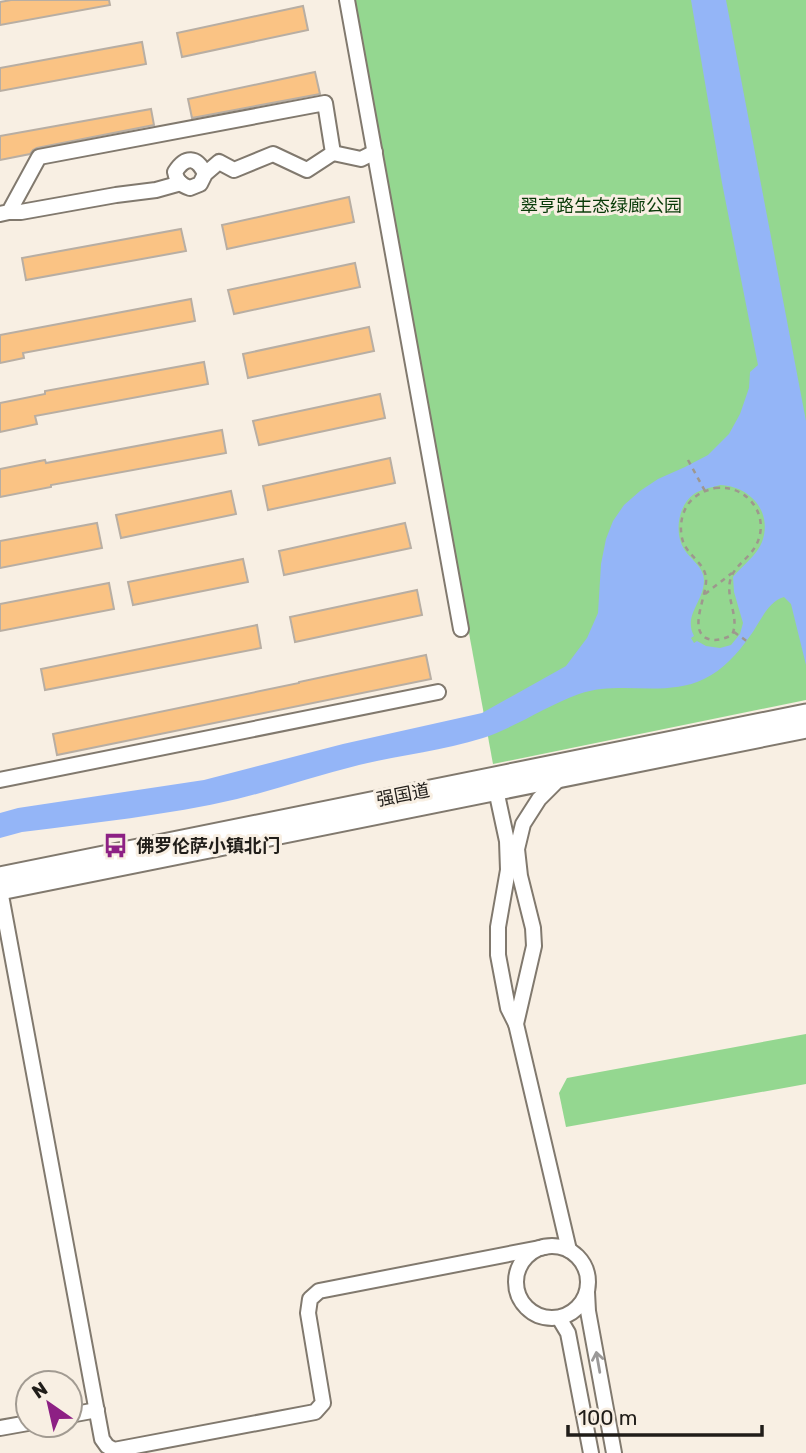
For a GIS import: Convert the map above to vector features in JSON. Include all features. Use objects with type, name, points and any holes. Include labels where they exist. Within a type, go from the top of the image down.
[{"type":"main road","name":"强国道","points":[[0,890],[806,714]]},
{"type":"main road","name":"强国道","points":[[0,877],[495,783],[561,777],[806,728]]},
{"type":"street","points":[[347,0],[461,629]]},
{"type":"street","points":[[5,213],[39,157],[325,103],[332,153]]},
{"type":"street","points":[[205,174],[201,165],[194,160],[179,165],[175,172],[177,181],[190,188],[200,184],[205,174],[219,162],[234,170],[273,154],[307,170],[332,153],[361,159],[375,152]]},
{"type":"street","points":[[5,213],[156,190],[181,183]]},
{"type":"street","points":[[0,780],[438,692]]},
{"type":"street","points":[[516,1024],[534,946],[533,928],[520,876],[517,849],[523,824],[539,799],[561,777]]},
{"type":"street","points":[[495,783],[507,841],[508,870],[498,927],[498,955],[508,1008],[516,1024],[569,1250]]},
{"type":"street","points":[[0,890],[97,1410],[107,1446],[114,1450],[315,1412],[323,1403],[307,1313],[310,1299],[318,1291],[545,1247],[556,1246],[569,1250],[580,1259],[589,1284],[582,1303],[576,1310],[559,1318],[540,1317],[527,1309],[516,1287],[518,1269],[528,1255],[545,1247]]},
{"type":"street","points":[[587,1292],[588,1311],[614,1453]]},
{"type":"street","points":[[559,1318],[568,1333],[591,1453]]},
{"type":"street","points":[[84,1412],[97,1410]]},
{"type":"path","points":[[688,461],[705,491]]},
{"type":"path","points":[[705,594],[727,578],[750,554],[758,541],[761,526],[758,513],[747,497],[733,489],[705,491],[690,501],[681,523],[684,543],[705,574],[699,632],[715,640],[736,633]]},
{"type":"path","points":[[734,570],[729,591],[736,633],[748,642]]},
{"type":"green space","name":"翠亨路生态绿廊公园","points":[[353,0],[806,0],[806,700],[493,764]]},
{"type":"green space","points":[[806,1034],[806,1084],[566,1127],[559,1093],[567,1078]]},
{"type":"water","points":[[691,0],[726,0],[806,421],[806,665],[791,604],[784,597],[768,608],[730,660],[718,671],[689,685],[595,690],[567,699],[483,738],[437,750],[359,765],[211,805],[22,832],[0,838],[0,813],[204,780],[343,744],[482,713],[566,666],[587,638],[598,613],[601,564],[613,521],[624,505],[640,491],[658,479],[708,455],[729,434],[740,414],[749,388],[750,372],[758,365],[722,183]],"holes":[[[720,485],[741,490],[756,503],[761,511],[765,531],[757,551],[733,577],[734,592],[743,623],[740,634],[731,645],[720,648],[706,646],[697,641],[694,643],[691,638],[694,636],[691,628],[692,615],[704,580],[699,567],[681,542],[679,520],[684,505],[694,494]]]},
{"type":"building","points":[[109,0],[110,5],[0,25],[0,2]]},
{"type":"building","points":[[303,6],[308,30],[182,57],[177,33]]},
{"type":"building","points":[[142,42],[146,64],[0,91],[0,68]]},
{"type":"building","points":[[315,72],[320,94],[192,118],[188,99]]},
{"type":"building","points":[[151,109],[154,125],[37,148],[30,154],[0,160],[0,136]]},
{"type":"building","points":[[349,197],[354,222],[227,249],[222,225]]},
{"type":"building","points":[[181,229],[186,251],[26,280],[22,258]]},
{"type":"building","points":[[355,263],[360,287],[234,314],[228,290]]},
{"type":"building","points":[[191,299],[195,321],[23,353],[24,358],[0,363],[0,335]]},
{"type":"building","points":[[369,327],[374,351],[248,378],[243,354]]},
{"type":"building","points":[[204,362],[208,384],[35,416],[37,424],[0,432],[0,403],[45,394],[45,391]]},
{"type":"building","points":[[380,394],[385,418],[259,445],[253,421]]},
{"type":"building","points":[[222,430],[226,453],[0,497],[0,469]]},
{"type":"building","points":[[390,458],[395,483],[268,510],[263,486]]},
{"type":"building","points":[[231,491],[236,514],[121,538],[116,515]]},
{"type":"building","points":[[97,523],[102,548],[0,568],[0,541]]},
{"type":"building","points":[[405,523],[411,548],[284,575],[279,551]]},
{"type":"building","points":[[243,559],[248,582],[133,605],[128,582]]},
{"type":"building","points":[[109,583],[114,609],[0,631],[0,604]]},
{"type":"building","points":[[417,590],[422,615],[295,642],[290,617]]},
{"type":"building","points":[[257,625],[261,648],[45,690],[41,669]]},
{"type":"building","points":[[426,655],[431,679],[57,755],[53,734]]},
{"type":"place","name":"佛罗伦萨小镇北门","points":[[116,846]]}]
